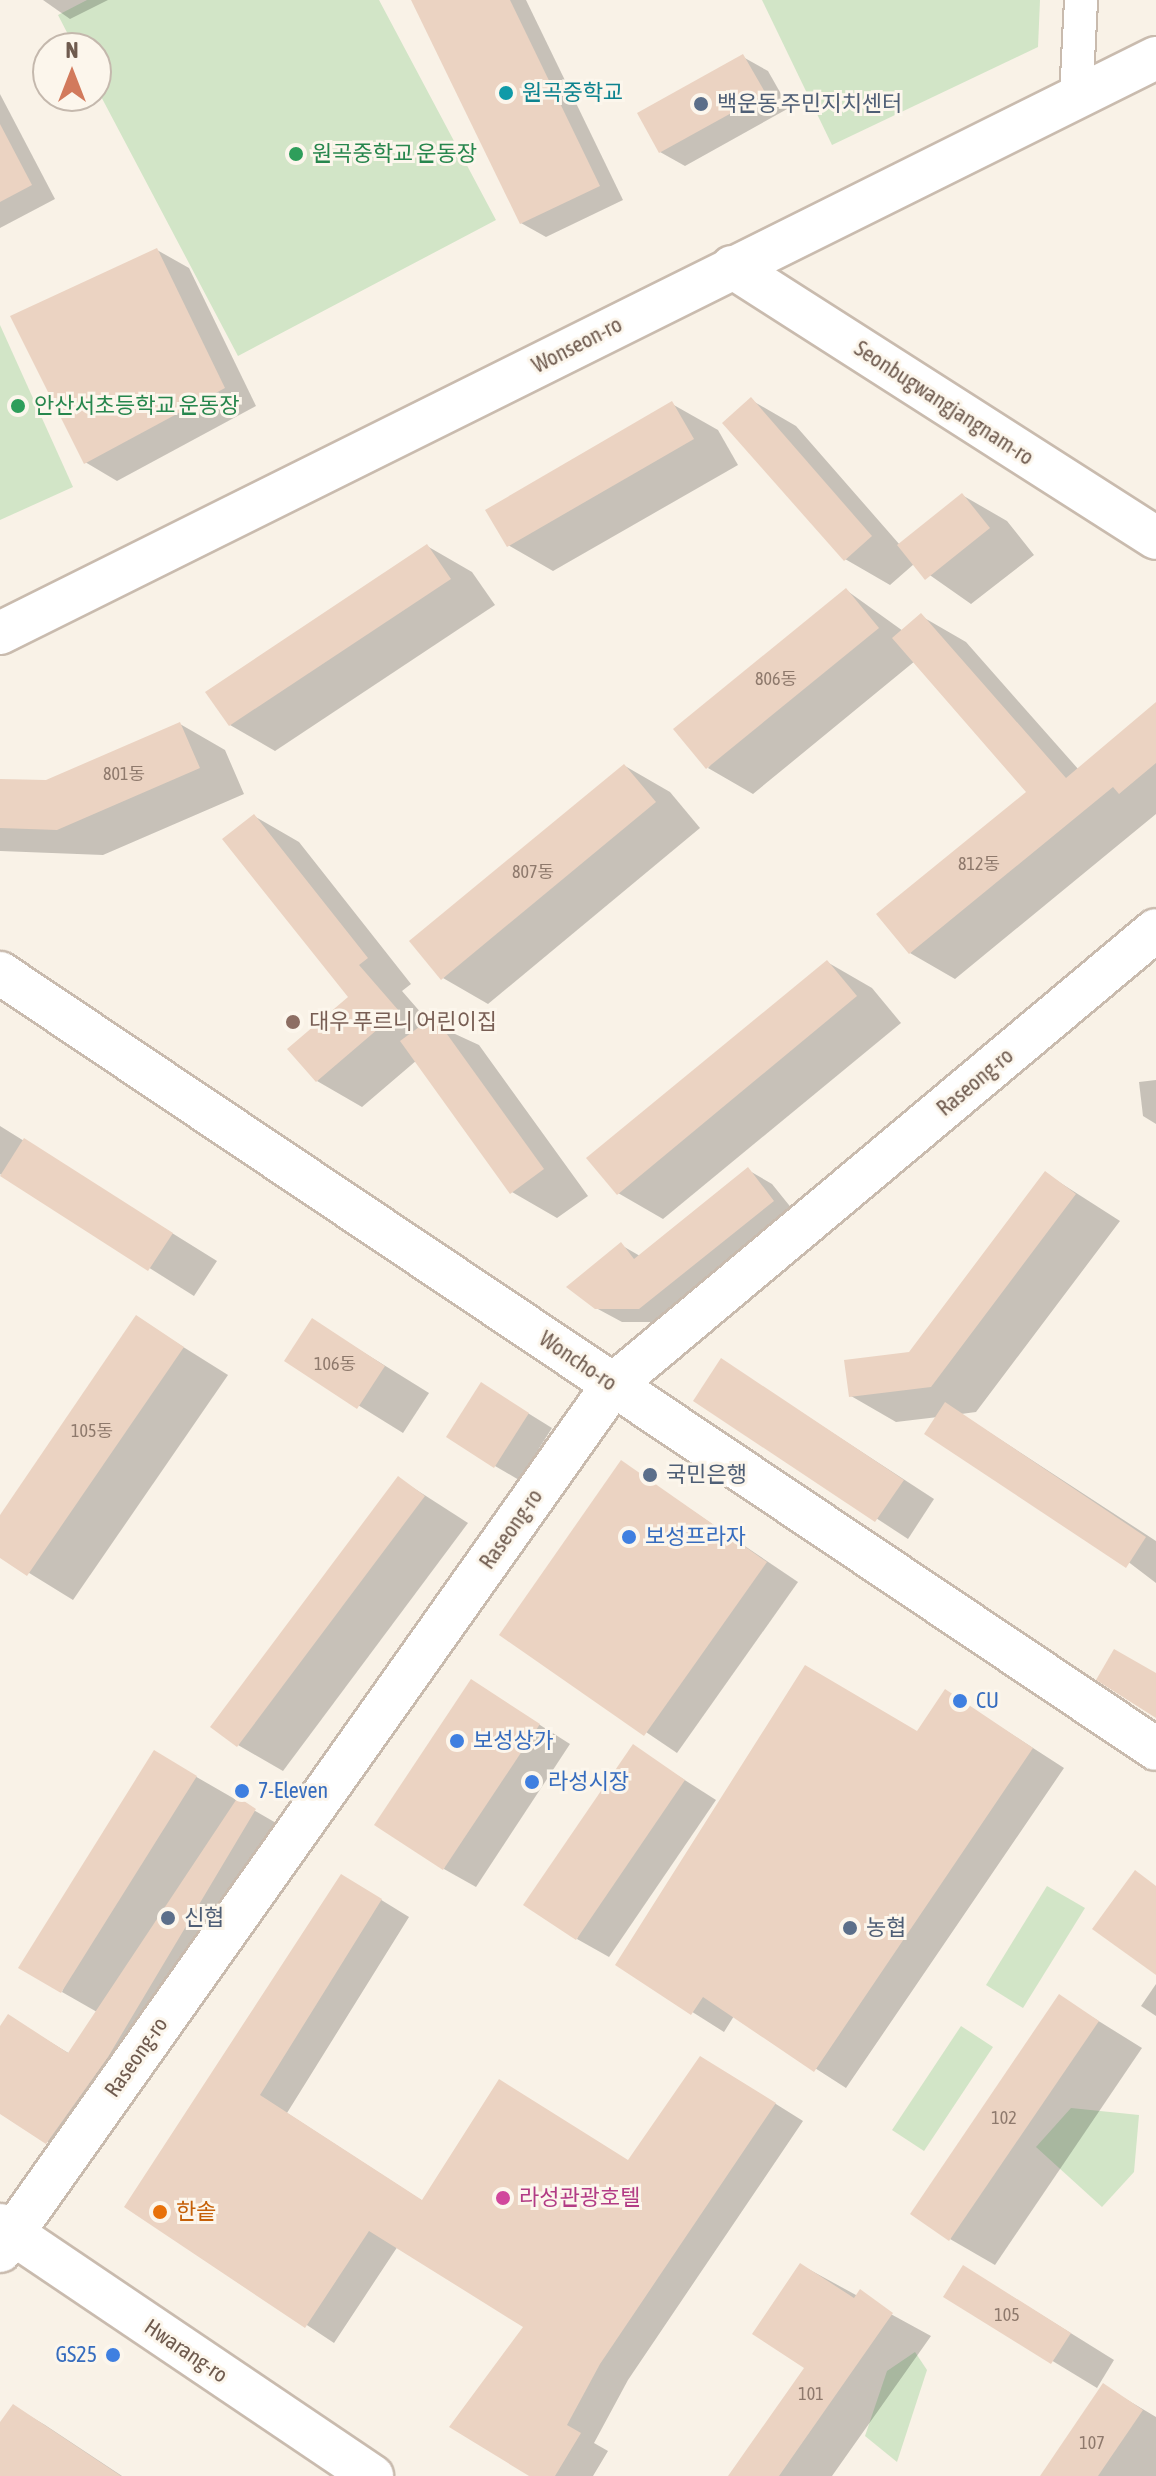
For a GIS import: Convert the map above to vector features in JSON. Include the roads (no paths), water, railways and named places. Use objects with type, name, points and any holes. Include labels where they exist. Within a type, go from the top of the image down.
[{"type":"street","points":[[1076,97],[1081,0]]},
{"type":"street","name":"Wonseon-ro","points":[[0,633],[1156,58]]},
{"type":"street","name":"Seonbugwangjangnam-ro","points":[[732,267],[1156,538]]},
{"type":"street","name":"Raseong-ro","points":[[4,2237],[613,1385],[1156,930]]},
{"type":"street","name":"Woncho-ro","points":[[0,973],[1156,1749]]},
{"type":"street","name":"Hwarang-ro","points":[[4,2237],[372,2476]]},
{"type":"place","name":"원곡중학교","points":[[506,93]]},
{"type":"place","name":"백운동 주민지치센터","points":[[701,104]]},
{"type":"place","name":"원곡중학교 운동장","points":[[296,154]]},
{"type":"place","name":"안산서초등학교 운동장","points":[[18,406]]},
{"type":"place","name":"대우 푸르니 어린이집","points":[[293,1022]]},
{"type":"place","name":"국민은행","points":[[650,1475]]},
{"type":"place","name":"보성프라자","points":[[629,1537]]},
{"type":"place","name":"CU","points":[[960,1701]]},
{"type":"place","name":"보성상가","points":[[457,1741]]},
{"type":"place","name":"라성시장","points":[[532,1782]]},
{"type":"place","name":"7-Eleven","points":[[242,1791]]},
{"type":"place","name":"신협","points":[[168,1918]]},
{"type":"place","name":"농협","points":[[850,1928]]},
{"type":"place","name":"라성관광호텔","points":[[503,2198]]},
{"type":"place","name":"한솥","points":[[160,2212]]},
{"type":"place","name":"GS25","points":[[113,2355]]}]
